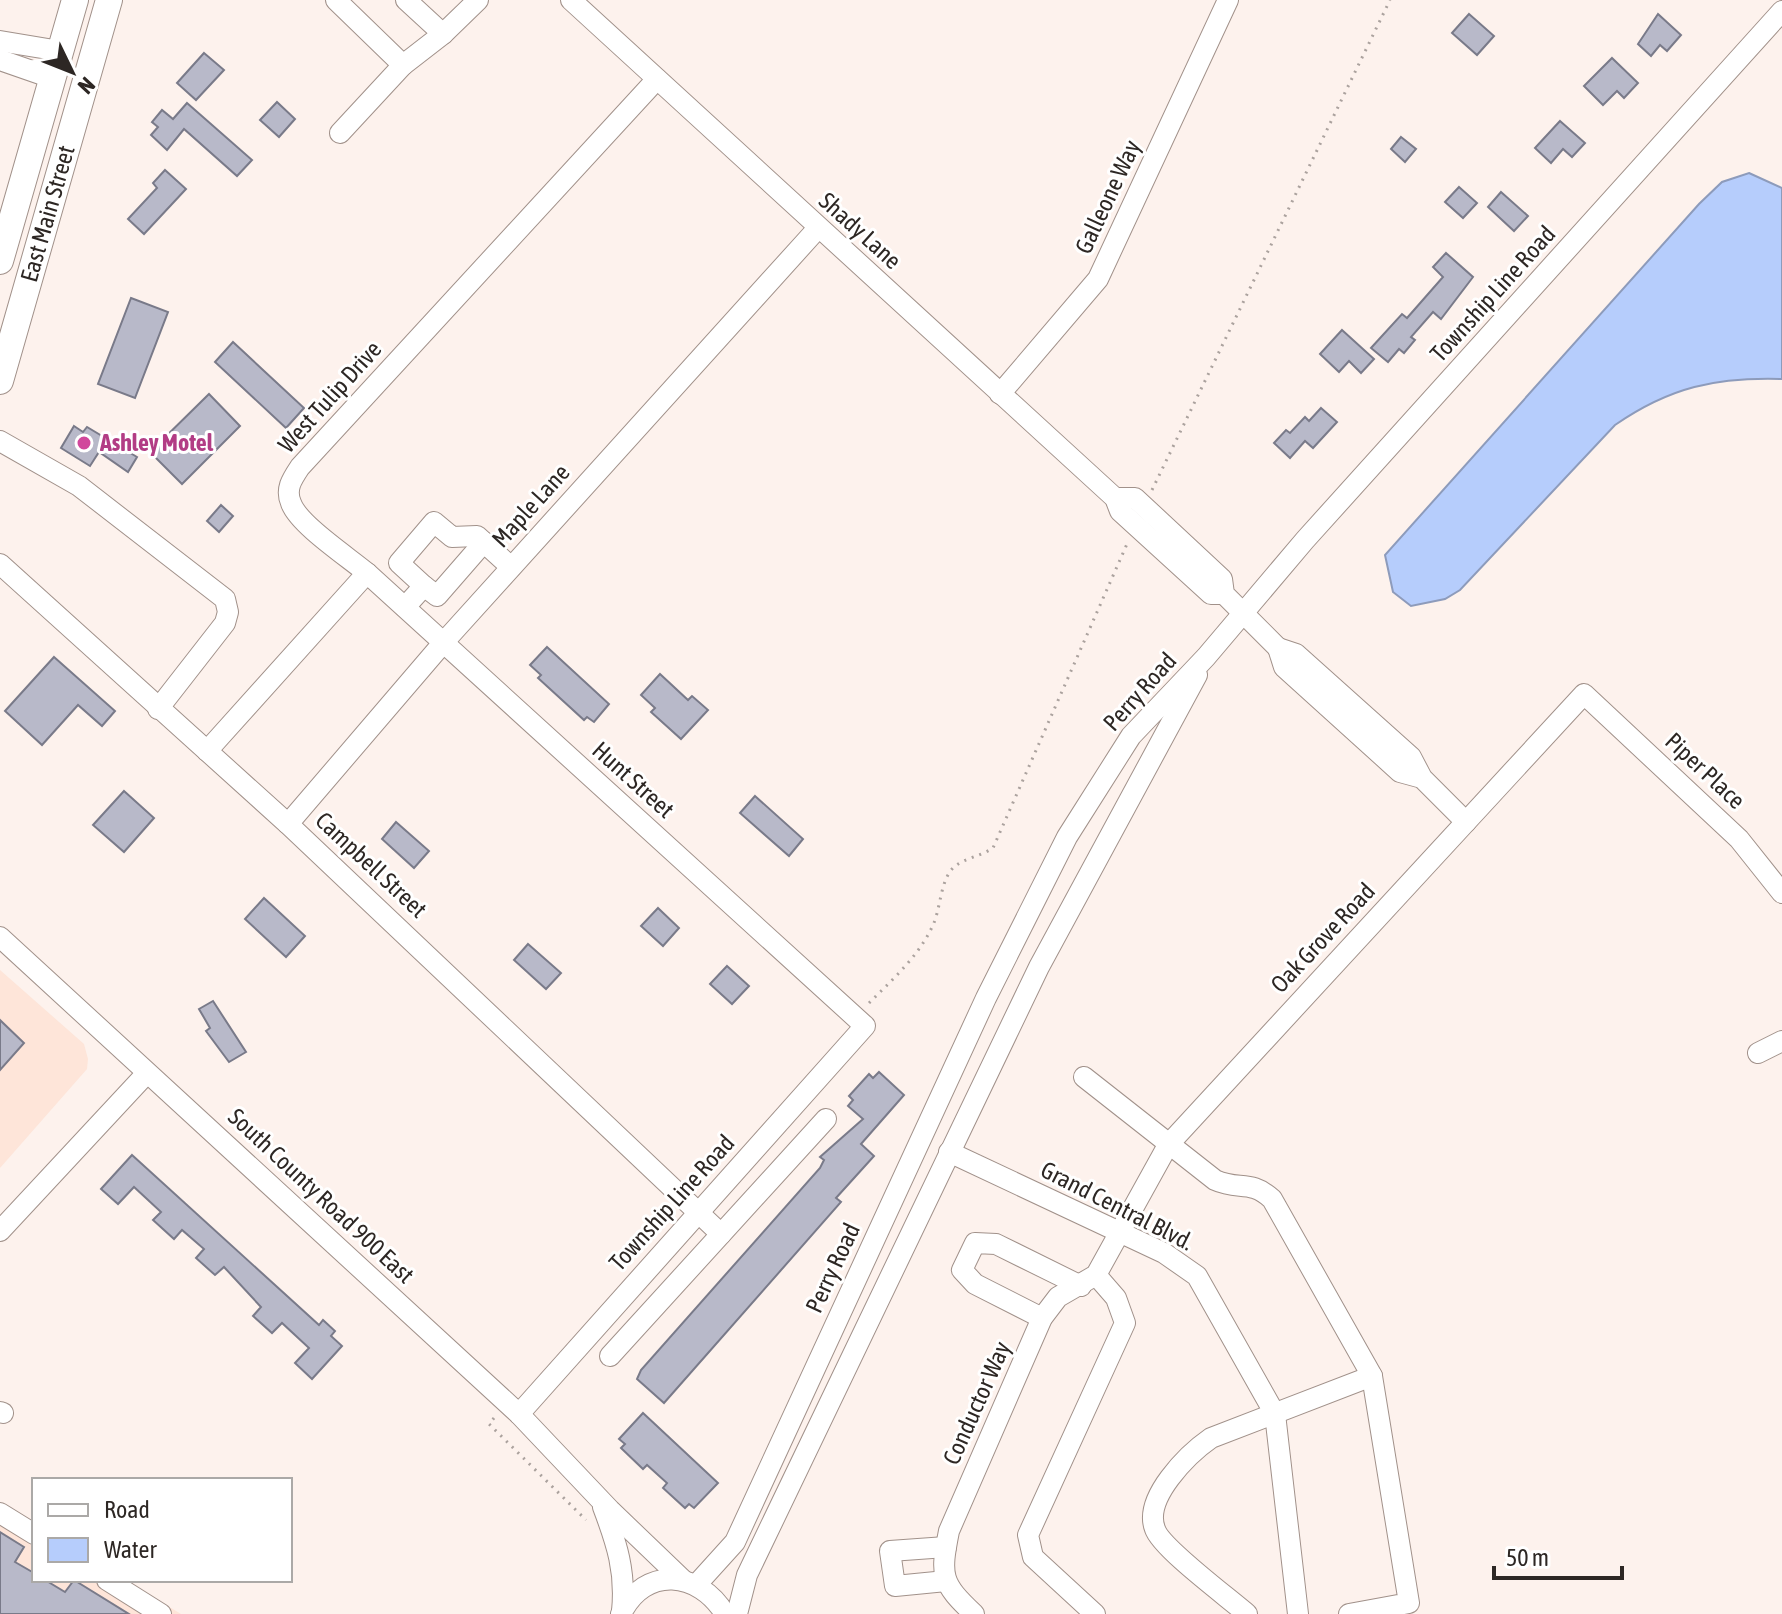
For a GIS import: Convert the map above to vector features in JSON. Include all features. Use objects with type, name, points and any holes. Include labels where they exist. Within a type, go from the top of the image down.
[{"type":"main road","name":"East Main Street","points":[[0,261],[75,0]]},
{"type":"main road","name":"East Main Street","points":[[0,381],[109,0]]},
{"type":"street","points":[[336,0],[403,65]]},
{"type":"street","points":[[406,0],[443,34]]},
{"type":"street","points":[[340,133],[403,65],[443,34],[478,0]]},
{"type":"street","name":"Shady Lane","points":[[571,0],[1115,498],[1120,511],[1140,516],[1211,594],[1224,594],[1243,612]]},
{"type":"street","name":"Galleone Way","points":[[1000,394],[1098,279],[1228,0]]},
{"type":"street","name":"Township Line Road","points":[[1206,657],[1782,11]]},
{"type":"street","points":[[0,41],[60,51]]},
{"type":"street","points":[[0,60],[52,78]]},
{"type":"street","name":"West Tulip Drive","points":[[367,573],[298,514],[289,500],[292,479],[657,79]]},
{"type":"street","name":"Maple Lane","points":[[288,824],[443,643],[818,228]]},
{"type":"street","points":[[0,441],[79,486],[225,599],[228,612],[225,623],[158,709]]},
{"type":"street","points":[[484,542],[437,596],[399,563],[434,522],[452,537],[477,536],[484,542],[511,567]]},
{"type":"street","name":"Campbell Street","points":[[0,564],[288,824],[721,1234]]},
{"type":"street","points":[[207,751],[367,573]]},
{"type":"street","name":"Hunt Street","points":[[367,573],[865,1026]]},
{"type":"street","points":[[405,607],[424,586]]},
{"type":"street","points":[[1243,612],[1278,648],[1296,654],[1411,757],[1422,778],[1466,822]]},
{"type":"street","name":"Perry Road","points":[[737,1614],[747,1575],[1052,940],[1094,860],[1138,790],[1206,657]]},
{"type":"street","name":"Perry Road","points":[[691,1583],[735,1542],[986,998],[1067,837],[1131,736],[1206,657]]},
{"type":"street","name":"Oak Grove Road","points":[[1118,1231],[1168,1145],[1584,694]]},
{"type":"street","name":"Piper Place","points":[[1584,694],[1739,839],[1782,893]]},
{"type":"street","name":"South County Road 900 East","points":[[0,937],[519,1414],[600,1500],[691,1583]]},
{"type":"street","name":"Township Line Road","points":[[519,1414],[865,1026]]},
{"type":"street","points":[[1758,1053],[1782,1041]]},
{"type":"street","points":[[0,1231],[147,1073]]},
{"type":"street","points":[[1084,1077],[1215,1180],[1231,1187],[1248,1184],[1260,1188],[1272,1199],[1372,1376],[1409,1603],[1349,1614]]},
{"type":"street","points":[[610,1356],[826,1119]]},
{"type":"street","name":"Grand Central Blvd.","points":[[949,1152],[1164,1253],[1197,1276],[1275,1414],[1298,1614]]},
{"type":"street","name":"Conductor Way","points":[[946,1581],[943,1561],[949,1531],[1042,1318],[1058,1297],[1089,1280],[1118,1231]]},
{"type":"street","points":[[1042,1318],[975,1284],[962,1270],[975,1243],[996,1244],[1089,1280],[1116,1298],[1125,1323],[1028,1535],[1033,1557],[1095,1614]]},
{"type":"street","points":[[1247,1614],[1167,1545],[1155,1530],[1154,1507],[1188,1454],[1211,1438],[1372,1376]]},
{"type":"street","name":"South County Road 900 East","points":[[600,1500],[621,1557],[625,1581],[622,1612]]},
{"type":"street","points":[[0,1513],[32,1533]]},
{"type":"street","points":[[946,1547],[890,1551],[895,1586],[946,1581],[948,1590],[974,1614]]},
{"type":"street","points":[[110,1582],[161,1614]]},
{"type":"street","points":[[622,1612],[635,1593],[654,1582],[691,1583],[714,1597],[725,1614]]},
{"type":"path","points":[[932,928],[944,894],[945,880],[954,867],[993,848],[1140,516],[1390,0]]},
{"type":"shaded area","points":[[0,970],[84,1044],[88,1059],[87,1069],[0,1168]]},
{"type":"shaded area","points":[[0,1504],[32,1524],[32,1582],[128,1582],[181,1614],[0,1614]]},
{"type":"water","points":[[1749,173],[1782,188],[1782,379],[1736,380],[1694,387],[1635,412],[1615,425],[1460,590],[1445,599],[1411,606],[1393,592],[1385,555],[1699,204],[1722,182]]},
{"type":"building","points":[[1469,14],[1494,36],[1477,55],[1452,33]]},
{"type":"building","points":[[1658,14],[1681,35],[1667,51],[1660,45],[1651,56],[1638,44]]},
{"type":"building","points":[[204,53],[224,70],[196,100],[177,83]]},
{"type":"building","points":[[1612,58],[1638,83],[1624,98],[1617,91],[1603,105],[1584,86]]},
{"type":"building","points":[[277,102],[295,119],[279,137],[260,120]]},
{"type":"building","points":[[187,103],[252,160],[237,176],[184,129],[167,150],[151,135],[158,127],[152,122],[162,110],[173,119]]},
{"type":"building","points":[[1560,121],[1585,143],[1572,157],[1563,149],[1551,163],[1535,148]]},
{"type":"building","points":[[1401,137],[1416,149],[1405,162],[1391,149]]},
{"type":"building","points":[[165,170],[186,189],[144,234],[128,219],[157,188],[153,183]]},
{"type":"building","points":[[1459,187],[1477,203],[1463,218],[1445,202]]},
{"type":"building","points":[[1501,192],[1528,216],[1514,231],[1488,207]]},
{"type":"building","points":[[1446,253],[1473,277],[1441,319],[1433,312],[1411,337],[1415,340],[1404,353],[1399,349],[1388,362],[1371,348],[1402,314],[1407,318],[1443,277],[1433,267]]},
{"type":"building","points":[[131,298],[168,312],[135,398],[98,384]]},
{"type":"building","points":[[1342,330],[1374,359],[1361,373],[1349,361],[1339,372],[1320,354]]},
{"type":"building","points":[[233,342],[304,408],[286,428],[215,362]]},
{"type":"building","points":[[209,394],[240,426],[182,484],[150,452]]},
{"type":"building","points":[[1321,408],[1337,422],[1313,448],[1305,441],[1290,458],[1274,443],[1286,430],[1290,433],[1305,417],[1309,421]]},
{"type":"building","name":"Ashley Motel","points":[[74,426],[83,432],[87,427],[137,457],[128,472],[99,452],[90,466],[61,448]]},
{"type":"building","points":[[221,505],[233,516],[219,532],[207,521]]},
{"type":"building","points":[[547,647],[609,704],[594,722],[587,717],[584,720],[538,678],[541,675],[530,665]]},
{"type":"building","points":[[54,657],[115,711],[102,726],[78,705],[42,745],[5,711]]},
{"type":"building","points":[[660,674],[688,700],[692,696],[708,710],[681,739],[651,712],[655,708],[641,695]]},
{"type":"building","points":[[124,791],[154,818],[124,852],[93,825]]},
{"type":"building","points":[[755,796],[803,839],[789,856],[740,813]]},
{"type":"building","points":[[396,822],[429,851],[414,868],[382,839]]},
{"type":"building","points":[[264,898],[305,936],[286,957],[245,919]]},
{"type":"building","points":[[658,908],[679,928],[663,946],[641,926]]},
{"type":"building","points":[[528,944],[561,973],[546,989],[514,960]]},
{"type":"building","points":[[727,966],[749,986],[732,1004],[710,984]]},
{"type":"building","points":[[213,1001],[246,1052],[229,1062],[206,1031],[210,1028],[199,1009]]},
{"type":"building","points":[[0,1020],[24,1043],[0,1070]]},
{"type":"building","points":[[879,1072],[904,1095],[861,1144],[874,1156],[836,1198],[841,1202],[664,1403],[637,1379],[641,1370],[820,1168],[824,1160],[820,1157],[863,1119],[848,1106],[853,1100],[849,1096],[869,1074],[873,1078]]},
{"type":"building","points":[[132,1155],[319,1325],[323,1320],[335,1331],[331,1336],[342,1346],[312,1379],[295,1363],[309,1348],[282,1323],[272,1333],[253,1316],[261,1307],[224,1267],[215,1275],[196,1258],[204,1249],[182,1230],[174,1239],[153,1220],[161,1212],[134,1187],[118,1204],[101,1189]]},
{"type":"building","points":[[643,1413],[718,1483],[694,1508],[689,1504],[685,1508],[663,1488],[667,1483],[647,1465],[643,1469],[621,1448],[625,1444],[619,1439]]},
{"type":"building","points":[[0,1532],[24,1547],[15,1562],[32,1572],[32,1582],[48,1582],[65,1592],[72,1582],[77,1582],[129,1614],[0,1614]]},
{"type":"place","name":"Ashley Motel","points":[[84,443]]}]
